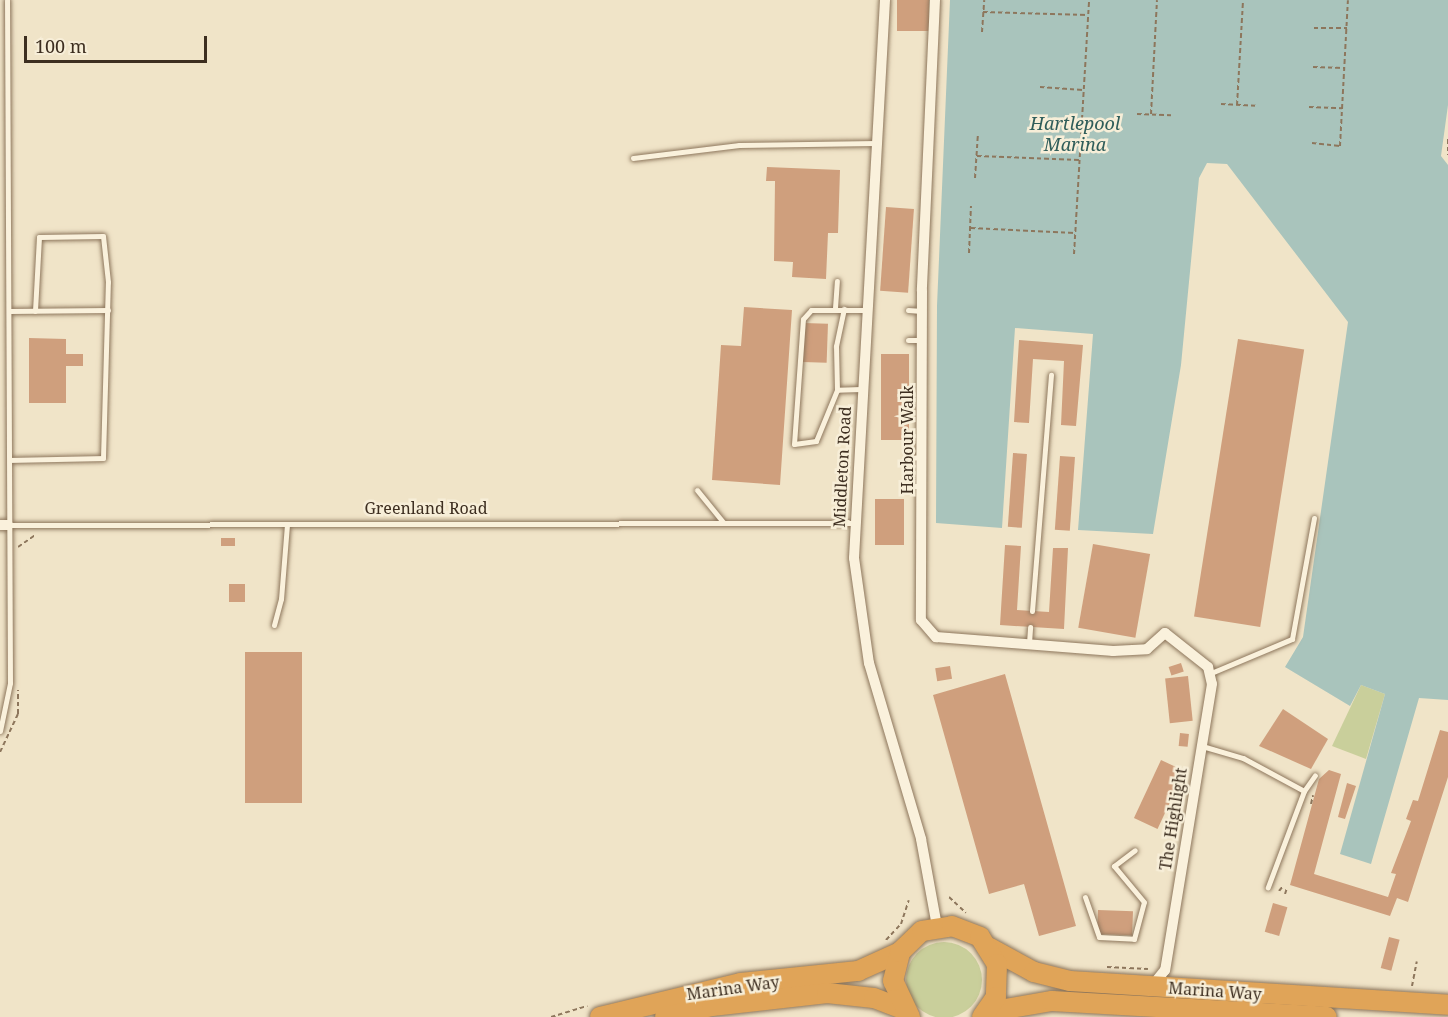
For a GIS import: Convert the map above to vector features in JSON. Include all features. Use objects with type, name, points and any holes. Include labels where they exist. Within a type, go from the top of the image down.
[{"type":"highway","name":"Marina Way","points":[[600,1017],[741,983],[858,972],[900,952],[909,940],[937,926],[967,930],[990,948],[1035,972],[1151,979],[1176,989],[1408,993],[1448,1005]]},
{"type":"highway","points":[[985,1014],[999,980],[990,948]]},
{"type":"highway","points":[[900,952],[893,981],[906,1013]]},
{"type":"highway","name":"Marina Way","points":[[665,1017],[712,1006],[827,993],[874,998],[906,1013]]},
{"type":"highway","name":"Marina Way","points":[[985,1014],[1052,1001],[1132,1011],[1190,1009],[1325,1017]]},
{"type":"street","name":"Middleton Road","points":[[885,0],[853,523],[869,663],[921,839],[937,926]]},
{"type":"street","name":"Harbour Walk","points":[[935,0],[922,311],[923,628],[936,637],[1139,651],[1165,633],[1211,672]]},
{"type":"street","name":"The Highlight","points":[[1165,970],[1211,672]]},
{"type":"street","points":[[1151,979],[1165,970],[1176,989]]},
{"type":"lane","points":[[0,731],[10,683],[4,525],[10,460],[7,0]]},
{"type":"lane","points":[[633,158],[739,145],[876,143]]},
{"type":"lane","points":[[10,460],[103,458],[108,310],[103,236],[47,233],[35,246],[35,311]]},
{"type":"lane","points":[[835,308],[837,281]]},
{"type":"lane","points":[[844,309],[836,346],[837,390],[816,441],[794,444],[802,319],[812,310],[835,308],[866,310]]},
{"type":"lane","points":[[9,311],[108,310]]},
{"type":"lane","points":[[908,310],[922,311]]},
{"type":"lane","points":[[908,340],[922,340]]},
{"type":"lane","points":[[1032,611],[1051,375]]},
{"type":"lane","points":[[837,390],[861,389]]},
{"type":"lane","points":[[909,458],[921,457]]},
{"type":"lane","points":[[907,486],[921,486]]},
{"type":"lane","points":[[697,490],[723,522]]},
{"type":"lane","points":[[1211,672],[1292,639],[1314,518]]},
{"type":"lane","name":"Greenland Road","points":[[4,525],[853,523]]},
{"type":"lane","points":[[274,625],[281,599],[287,524]]},
{"type":"lane","points":[[1029,643],[1030,627]]},
{"type":"lane","points":[[1200,745],[1243,758],[1304,791]]},
{"type":"lane","points":[[1268,887],[1304,791],[1315,775]]},
{"type":"lane","points":[[1085,897],[1099,938],[1134,939],[1144,902],[1114,866],[1135,850]]},
{"type":"lane","points":[[1170,1017],[1190,1009]]},
{"type":"path","points":[[982,32],[984,0]]},
{"type":"path","points":[[1074,254],[1089,0]]},
{"type":"path","points":[[1152,114],[1157,0]]},
{"type":"path","points":[[1237,105],[1243,0]]},
{"type":"path","points":[[1312,143],[1340,146],[1348,0]]},
{"type":"path","points":[[983,12],[1088,15]]},
{"type":"path","points":[[1314,28],[1347,28]]},
{"type":"path","points":[[1313,67],[1344,68]]},
{"type":"path","points":[[1040,87],[1083,90]]},
{"type":"path","points":[[1221,104],[1256,106]]},
{"type":"path","points":[[1309,107],[1342,108]]},
{"type":"path","points":[[1137,114],[1171,116]]},
{"type":"path","points":[[975,178],[978,134]]},
{"type":"path","points":[[1448,139],[1448,155]]},
{"type":"path","points":[[977,156],[1079,160]]},
{"type":"path","points":[[969,253],[971,206]]},
{"type":"path","points":[[971,228],[1075,233]]},
{"type":"path","points":[[1279,891],[1282,886]]},
{"type":"path","points":[[1285,894],[1287,888]]},
{"type":"path","points":[[949,897],[956,909],[972,916]]},
{"type":"path","points":[[877,947],[901,924],[909,900]]},
{"type":"path","points":[[1408,993],[1412,987],[1417,961]]},
{"type":"path","points":[[1096,967],[1142,965],[1151,979]]},
{"type":"green space","points":[[1361,685],[1385,694],[1366,759],[1332,746]]},
{"type":"green space","points":[[944,942],[959,945],[971,953],[979,965],[982,980],[979,995],[971,1007],[959,1015],[944,1018],[929,1015],[917,1007],[909,995],[906,980],[909,965],[917,953],[929,945]]},
{"type":"water","name":"Hartlepool Marina","points":[[950,0],[1448,0],[1448,105],[1441,156],[1448,165],[1448,700],[1419,698],[1371,864],[1340,854],[1385,694],[1361,685],[1350,706],[1285,667],[1303,637],[1348,322],[1227,164],[1207,163],[1199,178],[1181,365],[1153,534],[1078,530],[1093,334],[1015,328],[1002,528],[936,523],[937,306]]},
{"type":"building","points":[[897,0],[929,0],[929,31],[897,31]]},
{"type":"building","points":[[767,167],[840,170],[838,233],[828,233],[826,279],[792,277],[793,262],[774,261],[775,181],[766,181]]},
{"type":"building","points":[[886,207],[914,209],[908,293],[880,291]]},
{"type":"building","points":[[744,307],[792,310],[780,485],[712,480],[721,345],[741,346]]},
{"type":"building","points":[[804,323],[828,324],[827,363],[803,362]]},
{"type":"building","points":[[29,338],[66,339],[66,354],[83,354],[83,366],[66,366],[66,403],[29,403]]},
{"type":"building","points":[[1238,339],[1304,349],[1260,627],[1194,617]]},
{"type":"building","points":[[1019,340],[1083,345],[1076,426],[1061,425],[1064,361],[1033,359],[1029,423],[1014,422]]},
{"type":"building","points":[[881,354],[909,354],[909,440],[881,440]]},
{"type":"building","points":[[1013,453],[1027,454],[1022,528],[1008,527]]},
{"type":"building","points":[[1060,456],[1075,457],[1070,531],[1055,530]]},
{"type":"building","points":[[875,499],[904,499],[904,545],[875,545]]},
{"type":"building","points":[[221,538],[235,538],[235,546],[221,546]]},
{"type":"building","points":[[1093,544],[1150,554],[1135,638],[1078,628]]},
{"type":"building","points":[[1005,545],[1021,546],[1017,610],[1049,612],[1053,548],[1068,548],[1064,629],[1000,625]]},
{"type":"building","points":[[229,584],[245,584],[245,602],[229,602]]},
{"type":"building","points":[[245,652],[302,652],[302,803],[245,803]]},
{"type":"building","points":[[1181,663],[1184,672],[1171,676],[1169,667]]},
{"type":"building","points":[[950,666],[952,679],[937,681],[935,668]]},
{"type":"building","points":[[1005,674],[1076,926],[1039,936],[1024,884],[989,894],[933,695]]},
{"type":"building","points":[[1188,676],[1193,721],[1170,723],[1165,678]]},
{"type":"building","points":[[1283,709],[1328,739],[1311,769],[1259,746]]},
{"type":"building","points":[[1440,730],[1448,732],[1448,777],[1408,902],[1397,898],[1390,916],[1290,885],[1319,779],[1329,770],[1341,774],[1314,874],[1388,897],[1396,874],[1391,873],[1411,821],[1406,819],[1413,800],[1418,801]]},
{"type":"building","points":[[1180,733],[1189,734],[1188,747],[1179,746]]},
{"type":"building","points":[[1161,760],[1185,771],[1158,829],[1134,818]]},
{"type":"building","points":[[1347,783],[1356,786],[1345,819],[1338,817]]},
{"type":"building","points":[[1273,903],[1287,907],[1279,936],[1265,932]]},
{"type":"building","points":[[1098,910],[1133,911],[1132,935],[1097,934]]},
{"type":"building","points":[[1389,937],[1400,940],[1391,971],[1381,968]]}]
